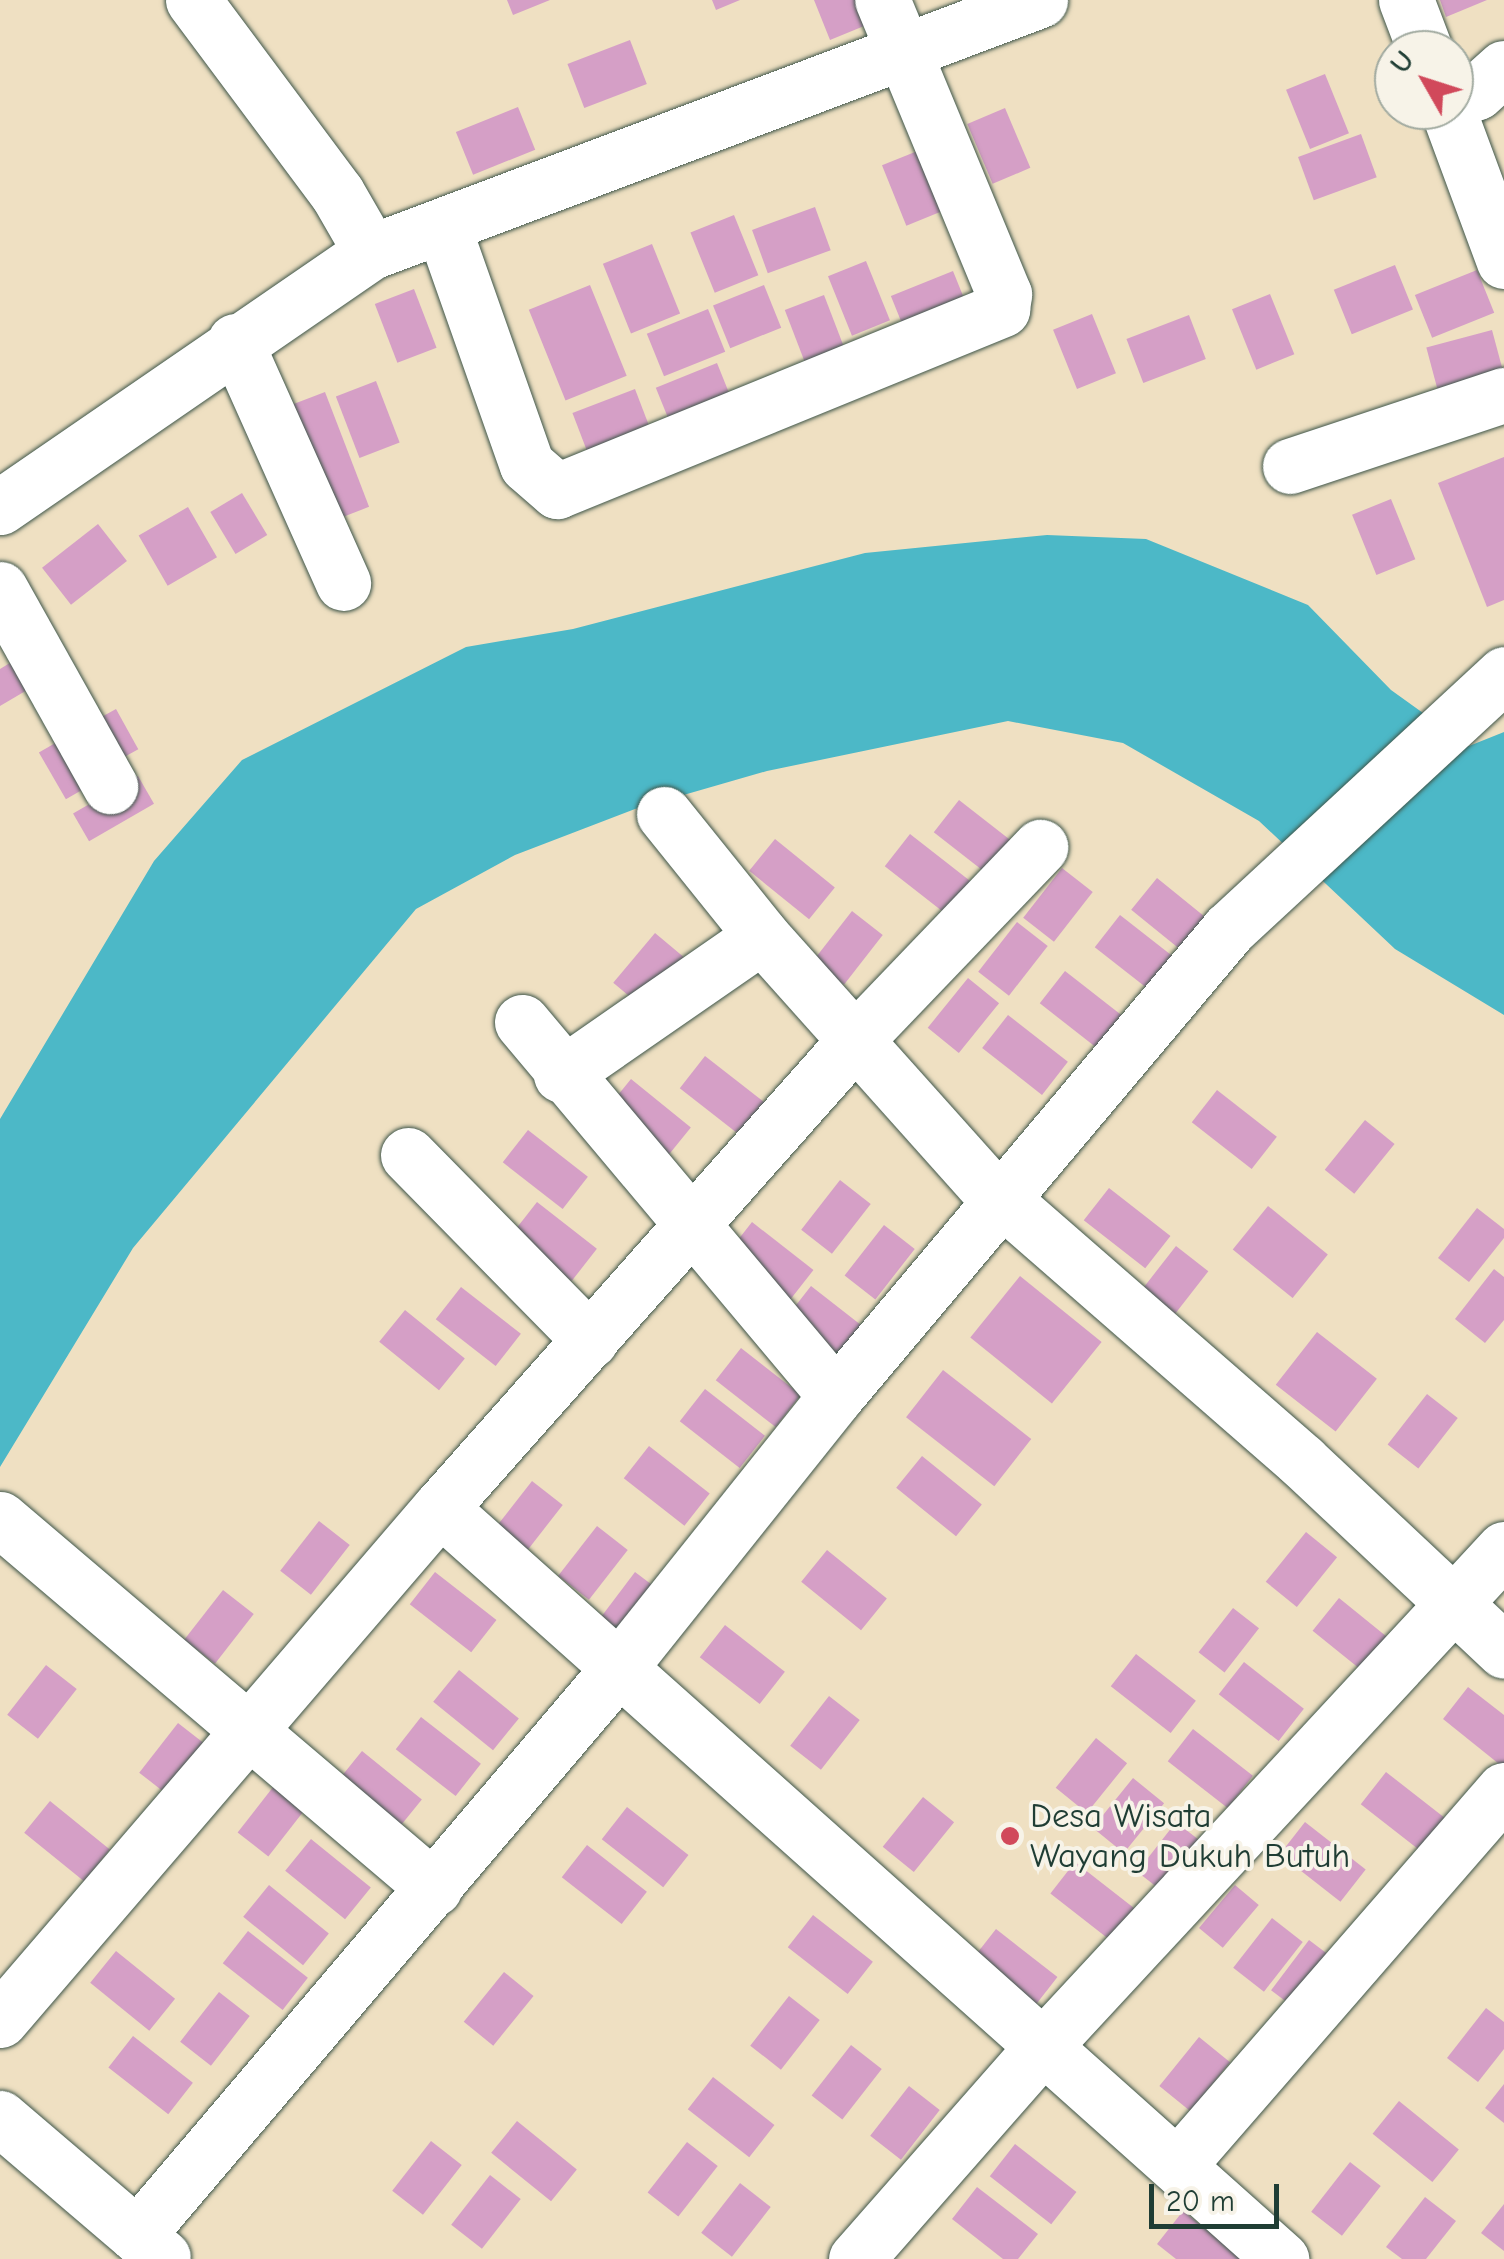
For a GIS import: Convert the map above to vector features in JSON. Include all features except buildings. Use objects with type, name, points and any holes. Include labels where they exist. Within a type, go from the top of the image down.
[{"type":"street","points":[[443,228],[527,465],[558,491],[1002,309],[1004,294],[882,0]]},
{"type":"street","points":[[0,507],[235,341],[371,252],[1040,0]]},
{"type":"street","points":[[1406,0],[1417,30]]},
{"type":"street","points":[[202,2],[337,193],[371,252]]},
{"type":"street","points":[[1474,93],[1504,68]]},
{"type":"street","points":[[1456,130],[1500,240]]},
{"type":"street","points":[[235,341],[343,582]]},
{"type":"street","points":[[1290,466],[1504,395]]},
{"type":"street","points":[[0,589],[110,786]]},
{"type":"street","points":[[0,2118],[151,2247],[434,1888],[618,1670],[836,1396],[1003,1202],[1228,928],[1504,674]]},
{"type":"street","points":[[664,814],[762,936],[1003,1202],[1302,1461],[1504,1650]]},
{"type":"street","points":[[0,2020],[254,1730],[440,1508],[688,1228],[857,1038],[1040,847]]},
{"type":"street","points":[[561,1074],[762,936]]},
{"type":"street","points":[[522,1022],[688,1228],[836,1396]]},
{"type":"street","points":[[408,1155],[590,1340]]},
{"type":"street","points":[[440,1508],[618,1670],[1046,2044],[1281,2259]]},
{"type":"street","points":[[0,1520],[254,1730],[434,1888]]},
{"type":"street","points":[[856,2259],[1046,2044],[1504,1549]]},
{"type":"street","points":[[1178,2165],[1504,1790]]},
{"type":"water","points":[[1047,535],[1146,539],[1308,605],[1391,690],[1469,746],[1504,732],[1504,1015],[1395,949],[1259,821],[1123,743],[1008,721],[767,771],[635,809],[515,855],[416,909],[133,1248],[0,1467],[0,1119],[154,861],[242,760],[466,647],[573,629],[865,553]]},
{"type":"place","name":"Desa Wisata Wayang Dukuh Butuh","points":[[1010,1836]]}]
